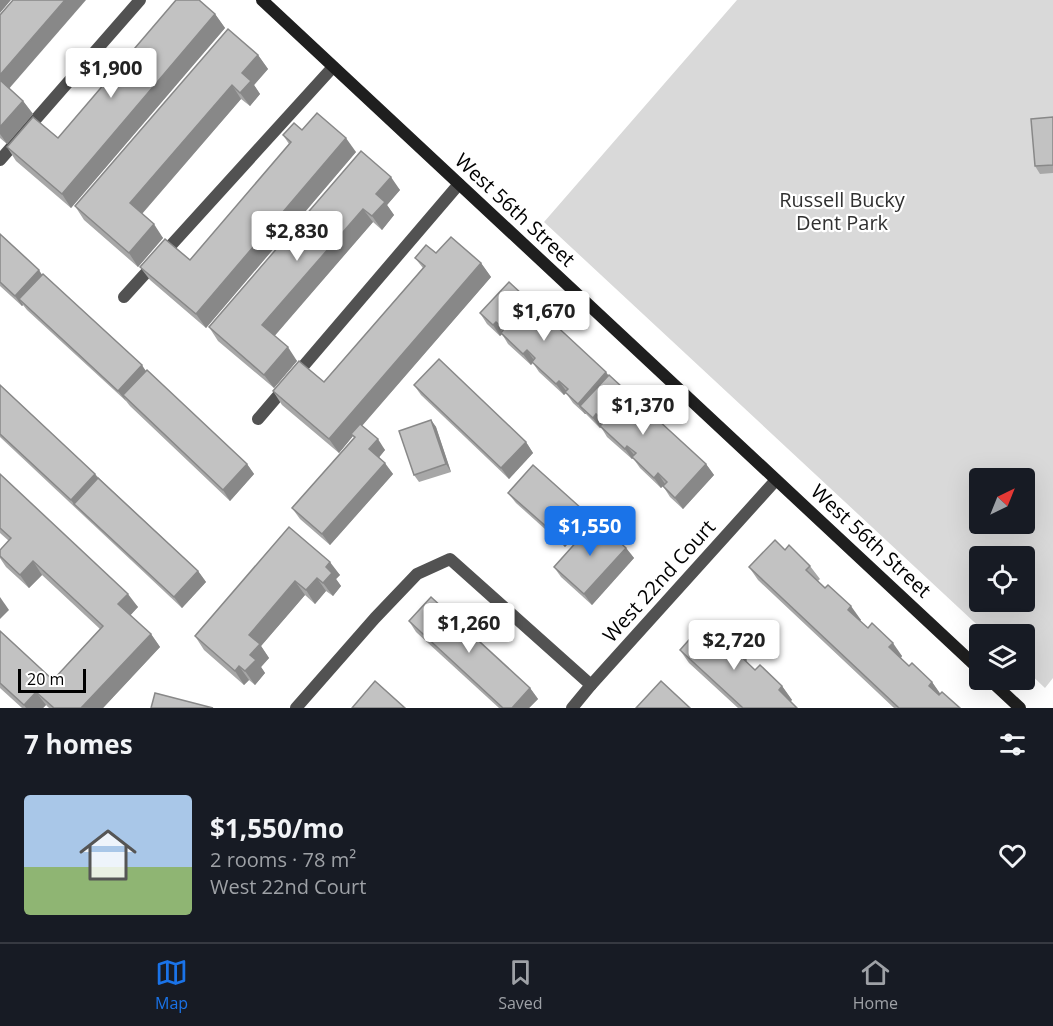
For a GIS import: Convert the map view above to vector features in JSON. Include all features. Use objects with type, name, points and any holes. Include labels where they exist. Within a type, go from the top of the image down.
[{"type":"street","points":[[0,160],[141,0]]},
{"type":"street","name":"West 56th Street","points":[[262,0],[969,660]]},
{"type":"street","points":[[124,297],[333,67]]},
{"type":"street","points":[[258,419],[459,184]]},
{"type":"street","name":"West 22nd Court","points":[[572,708],[776,480]]},
{"type":"street","points":[[296,708],[417,574],[450,559],[591,685]]},
{"type":"street","points":[[1001,690],[1020,708]]},
{"type":"green space","name":"Russell Bucky Dent Park","points":[[737,0],[1053,0],[1053,678],[1045,688],[1035,678],[1035,624],[976,624],[544,222]]},
{"type":"building","points":[[13,0],[65,0],[0,75],[0,15]]},
{"type":"building","points":[[176,0],[199,0],[215,14],[62,194],[7,147],[33,117],[58,138]]},
{"type":"building","points":[[228,29],[258,55],[242,73],[251,81],[240,93],[232,85],[130,203],[154,224],[129,253],[75,206]]},
{"type":"building","points":[[0,80],[23,101],[0,127]]},
{"type":"building","points":[[317,113],[346,138],[196,314],[140,267],[165,239],[190,260],[291,142],[283,135],[294,123],[302,130]]},
{"type":"building","points":[[1053,117],[1053,165],[1035,166],[1031,119]]},
{"type":"building","points":[[361,151],[391,177],[376,194],[385,202],[372,216],[363,209],[262,325],[288,347],[264,375],[209,327]]},
{"type":"building","points":[[0,234],[39,270],[15,296],[0,282]]},
{"type":"building","points":[[451,237],[481,263],[329,439],[273,391],[299,361],[324,382],[425,266],[415,258],[426,245],[436,253]]},
{"type":"building","points":[[43,274],[142,365],[118,391],[19,299]]},
{"type":"building","points":[[509,282],[606,372],[578,404],[565,392],[568,389],[559,381],[556,384],[532,362],[535,358],[527,350],[523,354],[501,333],[504,329],[496,322],[493,325],[480,313]]},
{"type":"building","points":[[439,359],[526,442],[501,468],[414,385]]},
{"type":"building","points":[[147,370],[247,464],[223,490],[123,395]]},
{"type":"building","points":[[609,375],[706,464],[675,498],[663,486],[667,482],[658,473],[654,478],[632,457],[636,453],[627,446],[625,449],[600,426],[604,422],[596,414],[593,418],[580,406]]},
{"type":"building","points":[[0,385],[95,474],[71,500],[0,434]]},
{"type":"building","points":[[431,420],[446,464],[414,475],[399,431]]},
{"type":"building","points":[[360,424],[378,439],[369,449],[385,463],[322,534],[292,508],[355,437],[351,434]]},
{"type":"building","points":[[533,465],[582,509],[557,536],[508,493]]},
{"type":"building","points":[[0,474],[128,594],[118,604],[151,634],[81,708],[54,708],[36,692],[24,705],[0,683],[0,631],[53,680],[103,626],[33,561],[20,575],[0,556],[0,550],[11,538],[0,528]]},
{"type":"building","points":[[98,478],[198,571],[174,597],[74,504]]},
{"type":"building","points":[[596,520],[626,548],[584,594],[554,567]]},
{"type":"building","points":[[289,527],[330,562],[326,567],[332,573],[323,583],[317,578],[306,590],[295,581],[249,635],[260,644],[250,655],[256,660],[245,671],[239,666],[235,671],[195,636]]},
{"type":"building","points":[[775,540],[785,550],[789,545],[810,566],[806,570],[825,588],[828,585],[851,606],[848,610],[868,628],[872,623],[893,643],[889,647],[909,666],[912,663],[932,682],[929,686],[939,695],[942,692],[960,708],[899,708],[749,567]]},
{"type":"building","points":[[431,597],[530,688],[512,708],[503,708],[409,621]]},
{"type":"building","points":[[704,623],[714,632],[718,628],[737,647],[734,650],[755,670],[760,665],[782,686],[779,690],[797,708],[743,708],[680,650]]},
{"type":"building","points":[[375,681],[405,708],[352,708]]},
{"type":"building","points":[[661,681],[690,708],[636,708]]},
{"type":"building","points":[[155,693],[213,708],[151,708]]}]
